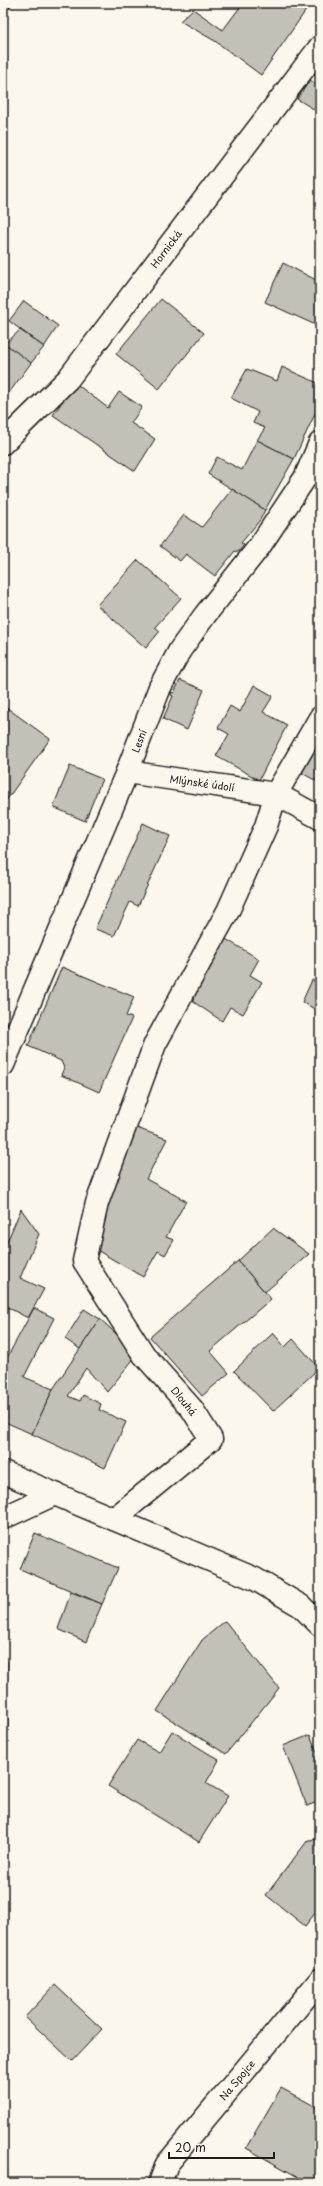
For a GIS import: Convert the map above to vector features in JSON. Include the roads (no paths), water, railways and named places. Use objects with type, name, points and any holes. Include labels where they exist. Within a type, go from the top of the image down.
[{"type":"street","name":"Hornická","points":[[3,443],[68,380],[320,47]]},
{"type":"street","name":"Lesní","points":[[3,1065],[127,772],[160,687],[180,650],[205,615],[259,547],[305,478],[320,443]]},
{"type":"street","points":[[276,794],[320,718]]},
{"type":"street","name":"Mlýnské údolí","points":[[127,772],[276,794],[320,818]]},
{"type":"street","name":"Dlouhá","points":[[114,1520],[211,1439],[192,1409],[144,1355],[84,1261],[98,1203],[155,1044],[228,911],[266,826],[276,794]]},
{"type":"street","points":[[3,1472],[255,1580],[301,1606],[320,1625]]},
{"type":"street","points":[[3,1518],[55,1494]]},
{"type":"street","name":"Na Spojce","points":[[160,2183],[167,2164],[320,1980]]}]
